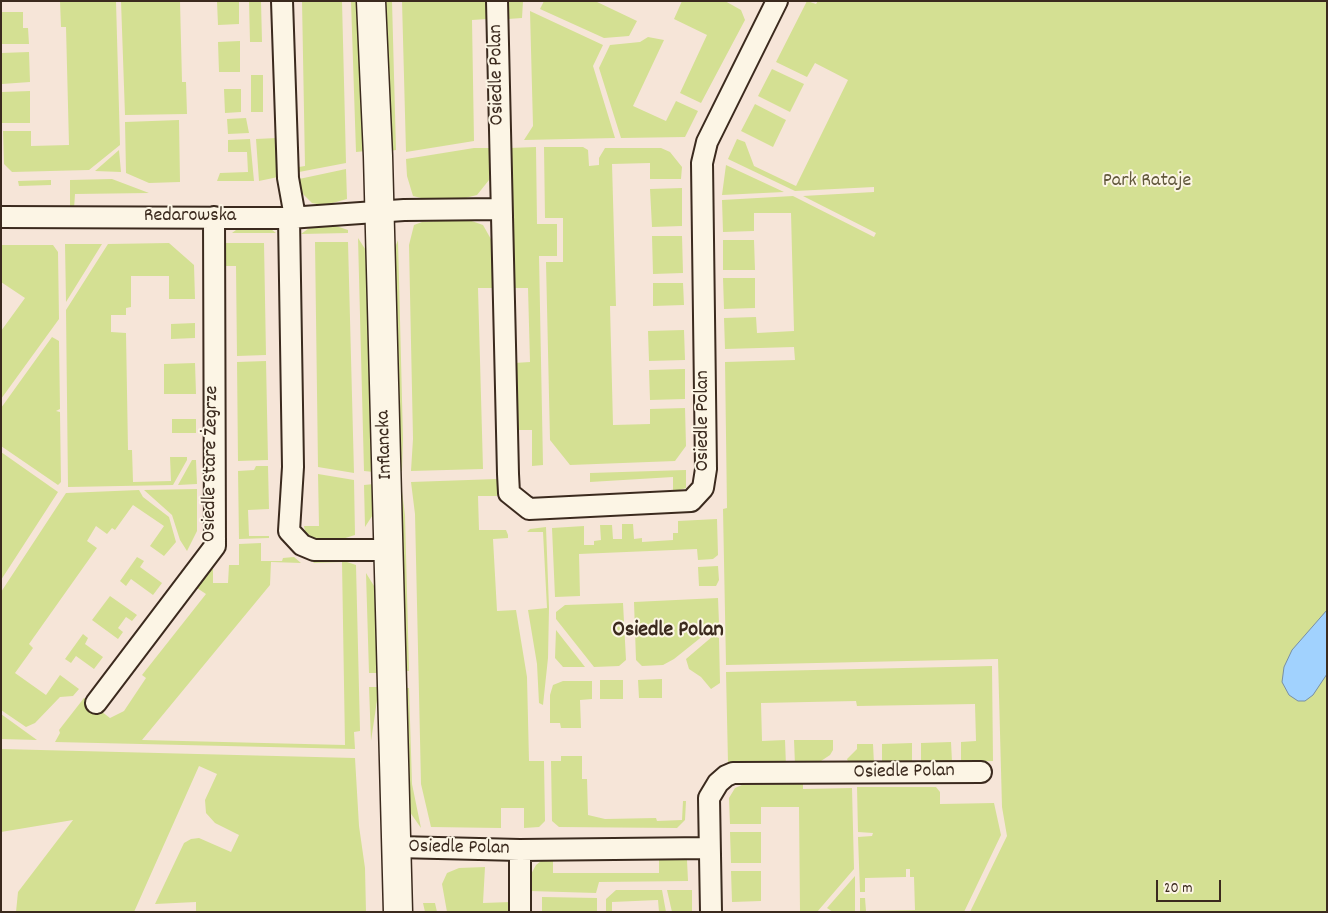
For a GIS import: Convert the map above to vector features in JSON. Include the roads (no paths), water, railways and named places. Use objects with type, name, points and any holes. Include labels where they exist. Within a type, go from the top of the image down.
[{"type":"street","points":[[282,1],[288,178],[292,218],[293,467],[289,531],[302,545],[314,550],[389,550]]},
{"type":"street","name":"Inflancka","points":[[371,1],[379,212],[397,847],[401,904]]},
{"type":"street","name":"Osiedle Polan","points":[[497,1],[500,209],[509,493],[528,509],[691,501],[703,488],[706,469],[702,163],[707,142],[777,1]]},
{"type":"street","points":[[379,212],[500,209]]},
{"type":"street","name":"Redarowska","points":[[1,217],[214,216],[292,218],[379,212]]},
{"type":"street","name":"Osiedle Stare Żegrze","points":[[96,703],[215,546],[214,216]]},
{"type":"street","name":"Osiedle Polan","points":[[711,912],[708,848],[709,798],[718,783],[733,774],[981,772]]},
{"type":"street","name":"Osiedle Polan","points":[[397,847],[520,850],[708,848]]},
{"type":"street","name":"Osiedle Polan","points":[[520,850],[520,912]]},
{"type":"water","points":[[1327,610],[1327,674],[1313,695],[1305,701],[1298,701],[1289,695],[1282,682],[1284,667],[1292,650]]},
{"type":"district","name":"Osiedle Polan","points":[[668,632]]},
{"type":"park label","name":"Park Rataje","points":[[1147,182]]}]
